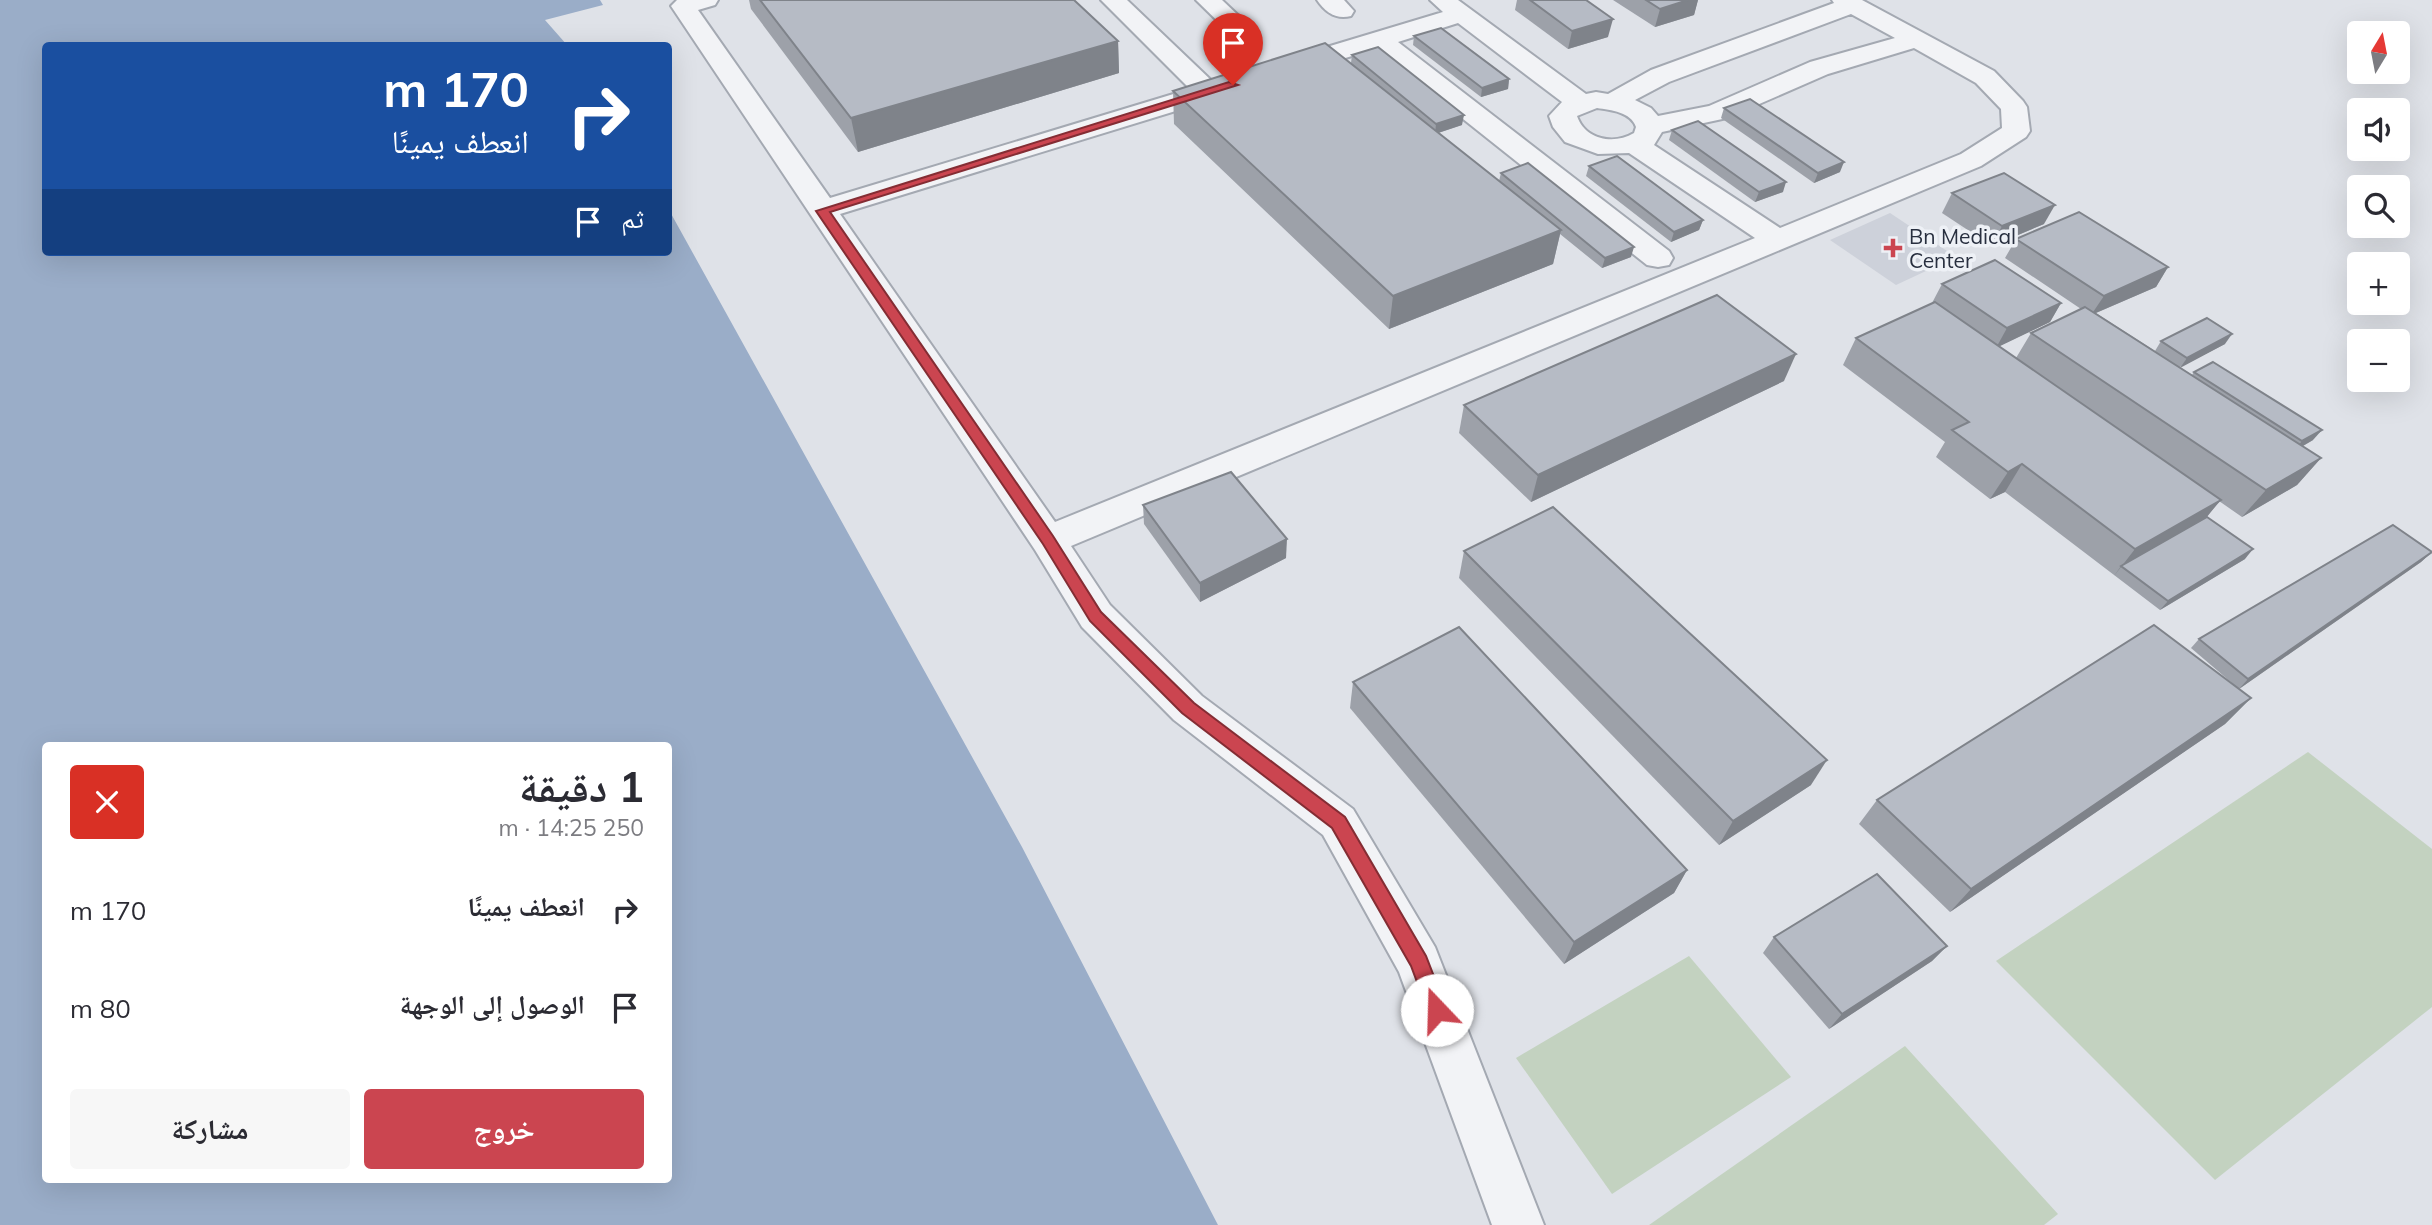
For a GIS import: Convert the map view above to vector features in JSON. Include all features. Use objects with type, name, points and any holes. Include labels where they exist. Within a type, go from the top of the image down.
[{"type":"lane","points":[[706,0],[683,6],[1048,540],[1096,616],[1188,708],[1338,822],[1419,962],[1518,1225]]},
{"type":"lane","points":[[1113,0],[1208,92]]},
{"type":"lane","points":[[1208,0],[1247,36]]},
{"type":"lane","points":[[1048,540],[1971,160],[2016,131],[2014,107],[1984,78],[1849,3],[1660,76],[1613,102]]},
{"type":"lane","points":[[822,211],[1380,40],[1452,7],[1581,103]]},
{"type":"lane","points":[[1380,40],[1658,258]]},
{"type":"lane","points":[[1642,135],[1646,118],[1638,111],[1613,102],[1581,103],[1569,108],[1563,116],[1564,125],[1572,134],[1601,146],[1642,135],[1717,111],[1819,68],[1915,40]]},
{"type":"lane","points":[[1522,151],[1572,134]]},
{"type":"lane","points":[[1642,135],[1778,240]]},
{"type":"shaded area","name":"Bn Medical Center","points":[[1890,213],[1956,257],[1896,285],[1830,240]]},
{"type":"green space","points":[[2308,752],[2432,849],[2432,1007],[2215,1180],[1996,961]]},
{"type":"green space","points":[[1689,956],[1791,1077],[1612,1194],[1516,1058]]},
{"type":"green space","points":[[1905,1046],[2058,1214],[2044,1225],[1649,1225]]},
{"type":"water","points":[[0,0],[600,0],[603,5],[545,20],[564,42],[42,42],[42,256],[672,256],[672,215],[1022,847],[1218,1225],[0,1225]]},
{"type":"building","points":[[760,0],[1074,0],[1118,41],[851,118]]},
{"type":"building","points":[[1530,0],[1586,0],[1613,19],[1572,31]]},
{"type":"building","points":[[1646,0],[1688,0],[1660,9]]},
{"type":"building","points":[[1441,28],[1509,79],[1482,88],[1414,36]]},
{"type":"building","points":[[1325,43],[1561,230],[1393,296],[1173,91]]},
{"type":"building","points":[[1378,47],[1464,115],[1436,124],[1352,55]]},
{"type":"building","points":[[1750,99],[1844,162],[1818,173],[1724,108]]},
{"type":"building","points":[[1698,121],[1786,182],[1759,192],[1672,130]]},
{"type":"building","points":[[1617,156],[1703,220],[1674,232],[1589,166]]},
{"type":"building","points":[[1528,163],[1634,247],[1605,258],[1501,173]]},
{"type":"building","points":[[2004,173],[2055,205],[2002,226],[1952,193]]},
{"type":"building","points":[[2079,212],[2168,267],[2104,296],[2016,239]]},
{"type":"building","points":[[1995,260],[2061,303],[2007,328],[1942,284]]},
{"type":"building","points":[[1717,295],[1796,354],[1538,475],[1464,405]]},
{"type":"building","points":[[1935,302],[2221,500],[2135,549],[2022,464],[2008,472],[1952,430],[1969,422],[1856,338]]},
{"type":"building","points":[[2085,307],[2321,458],[2266,490],[2031,333]]},
{"type":"building","points":[[2207,318],[2232,334],[2187,358],[2161,341]]},
{"type":"building","points":[[2213,362],[2322,430],[2302,441],[2194,372]]},
{"type":"building","points":[[1231,472],[1287,539],[1200,583],[1143,505]]},
{"type":"building","points":[[1553,507],[1827,760],[1733,821],[1464,551]]},
{"type":"building","points":[[2207,517],[2253,549],[2168,601],[2121,566]]},
{"type":"building","points":[[2393,525],[2432,552],[2248,679],[2199,639]]},
{"type":"building","points":[[2154,625],[2251,698],[1971,889],[1877,800]]},
{"type":"building","points":[[1459,627],[1687,870],[1574,942],[1353,682]]},
{"type":"building","points":[[1877,874],[1947,946],[1842,1014],[1774,937]]},
{"type":"place","name":"Bn Medical Center","points":[[1893,248]]},
{"type":"route","points":[[1233,85],[822,211],[1048,540],[1096,616],[1188,708],[1338,822],[1419,962],[1437,1010]]}]
